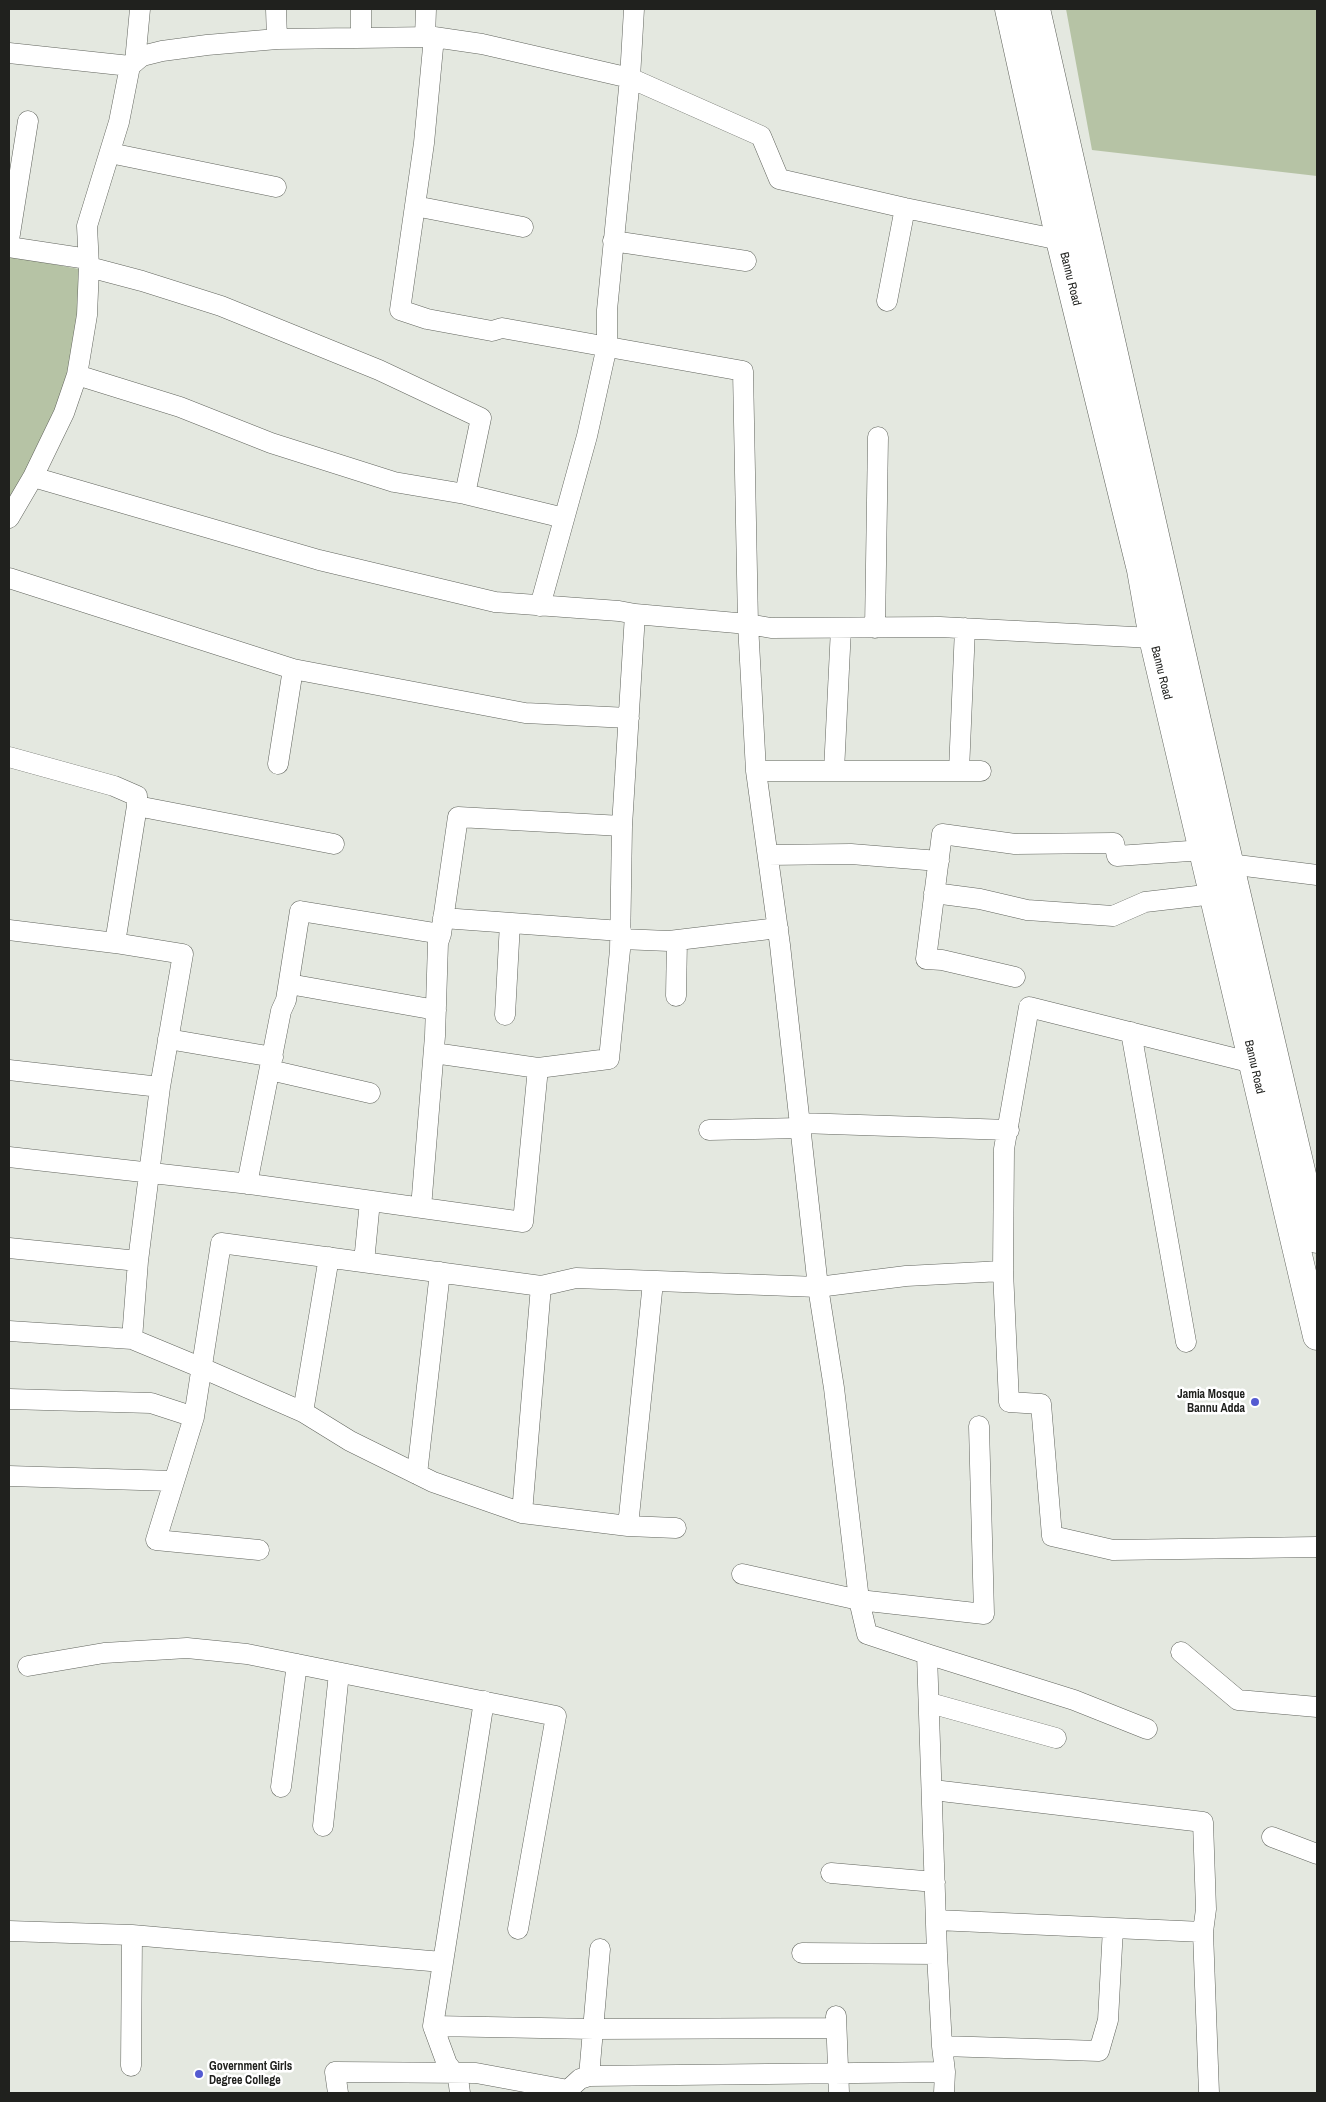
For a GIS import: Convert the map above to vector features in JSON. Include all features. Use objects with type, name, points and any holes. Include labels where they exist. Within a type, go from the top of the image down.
[{"type":"highway","name":"Bannu Road","points":[[1009,9],[1060,240],[1141,570],[1153,638],[1317,1336]]},
{"type":"highway","name":"Bannu Road","points":[[1036,9],[1229,864],[1317,1238]]},
{"type":"street","points":[[9,518],[33,477],[64,414],[77,376],[87,315],[89,263],[87,226],[119,122],[133,64],[140,9]]},
{"type":"street","points":[[276,9],[277,39]]},
{"type":"street","points":[[361,9],[361,38]]},
{"type":"street","points":[[426,9],[430,37],[424,143],[400,310],[427,319],[492,331],[502,328],[743,370],[748,624],[756,771],[778,928],[818,1287],[834,1388],[859,1600],[867,1634],[1074,1700],[1147,1728]]},
{"type":"street","points":[[540,606],[587,436],[607,346],[607,310],[630,78],[634,9]]},
{"type":"street","points":[[9,53],[133,64],[142,56],[162,51],[277,39],[430,37],[482,44],[630,78],[761,136],[779,179],[905,208],[1060,240]]},
{"type":"street","points":[[9,240],[28,121]]},
{"type":"street","points":[[110,153],[276,186]]},
{"type":"street","points":[[415,206],[522,227]]},
{"type":"street","points":[[887,301],[905,208]]},
{"type":"street","points":[[613,241],[746,261]]},
{"type":"street","points":[[9,247],[89,263],[221,306],[379,370],[480,418],[465,494]]},
{"type":"street","points":[[77,376],[180,407],[271,443],[394,482],[465,494],[564,518]]},
{"type":"street","points":[[875,628],[878,438]]},
{"type":"street","points":[[33,477],[319,560],[495,602],[619,611],[771,628],[940,626],[1153,638]]},
{"type":"street","points":[[9,578],[293,669],[525,713],[629,718]]},
{"type":"street","points":[[434,1053],[538,1068],[609,1059],[621,935],[622,826],[635,614]]},
{"type":"street","points":[[834,771],[841,628]]},
{"type":"street","points":[[958,771],[965,628]]},
{"type":"street","points":[[278,764],[293,669]]},
{"type":"street","points":[[9,757],[114,786],[136,796],[137,806],[115,943]]},
{"type":"street","points":[[756,771],[981,771]]},
{"type":"street","points":[[137,806],[334,844]]},
{"type":"street","points":[[420,1208],[434,1053],[438,954],[458,817],[622,826]]},
{"type":"street","points":[[1015,978],[942,960],[926,959],[942,834],[1015,844],[1114,843],[1116,856],[1204,850]]},
{"type":"street","points":[[768,855],[851,854],[939,861]]},
{"type":"street","points":[[1229,864],[1317,875]]},
{"type":"street","points":[[934,893],[980,899],[1027,910],[1114,916],[1145,902],[1214,894]]},
{"type":"street","points":[[247,1184],[281,1011],[289,984],[300,911],[442,926],[510,923],[678,940],[778,928]]},
{"type":"street","points":[[505,1015],[510,923]]},
{"type":"street","points":[[9,930],[115,943],[183,954],[160,1086],[138,1261],[132,1339]]},
{"type":"street","points":[[676,996],[678,940]]},
{"type":"street","points":[[289,984],[436,1010]]},
{"type":"street","points":[[1253,1064],[1029,1007],[1009,1130],[1004,1149],[1003,1271],[1009,1402],[1041,1404],[1052,1536],[1113,1550],[1317,1547]]},
{"type":"street","points":[[1131,1032],[1186,1342]]},
{"type":"street","points":[[168,1039],[271,1063],[370,1093]]},
{"type":"street","points":[[9,1157],[247,1184],[523,1222],[538,1068]]},
{"type":"street","points":[[9,1070],[160,1086]]},
{"type":"street","points":[[709,1130],[800,1126],[1009,1130]]},
{"type":"street","points":[[364,1262],[370,1201]]},
{"type":"street","points":[[259,1550],[156,1540],[194,1417],[221,1243],[541,1286],[576,1278],[818,1287],[906,1276],[1003,1271]]},
{"type":"street","points":[[9,1248],[138,1261]]},
{"type":"street","points":[[303,1412],[329,1257]]},
{"type":"street","points":[[417,1474],[440,1272]]},
{"type":"street","points":[[628,1526],[653,1282]]},
{"type":"street","points":[[522,1513],[541,1286]]},
{"type":"street","points":[[9,1331],[132,1339],[303,1412],[350,1441],[434,1482],[522,1513],[628,1526],[676,1528]]},
{"type":"street","points":[[9,1399],[151,1403],[194,1417]]},
{"type":"street","points":[[742,1574],[859,1600],[984,1614],[979,1426]]},
{"type":"street","points":[[9,1476],[173,1481]]},
{"type":"street","points":[[28,1666],[104,1653],[187,1648],[247,1654],[556,1716],[518,1929]]},
{"type":"street","points":[[1181,1652],[1238,1700],[1317,1707]]},
{"type":"street","points":[[927,1654],[936,1920],[945,2072],[944,2093]]},
{"type":"street","points":[[281,1787],[297,1664]]},
{"type":"street","points":[[323,1826],[340,1673]]},
{"type":"street","points":[[460,2093],[458,2078],[447,2064],[433,2026],[484,1701]]},
{"type":"street","points":[[930,1704],[1056,1738]]},
{"type":"street","points":[[933,1790],[1203,1822],[1206,1909],[1203,1932],[1209,2093]]},
{"type":"street","points":[[1272,1837],[1317,1854]]},
{"type":"street","points":[[831,1873],[935,1882]]},
{"type":"street","points":[[936,1920],[1203,1932]]},
{"type":"street","points":[[942,2046],[1099,2051],[1108,2020],[1113,1928]]},
{"type":"street","points":[[9,1931],[132,1935],[442,1962]]},
{"type":"street","points":[[131,2066],[132,1935]]},
{"type":"street","points":[[589,2076],[600,1949]]},
{"type":"street","points":[[802,1953],[938,1954]]},
{"type":"street","points":[[433,2026],[594,2029],[836,2022],[839,2084]]},
{"type":"street","points":[[338,2093],[335,2072],[476,2073],[568,2092],[580,2079],[589,2076],[760,2084],[839,2084],[945,2072]]},
{"type":"green space","points":[[1066,9],[1317,9],[1317,176],[1092,150]]},
{"type":"green space","points":[[9,256],[79,269],[76,346],[58,406],[9,506]]},
{"type":"place","name":"Jamia Mosque Bannu Adda","points":[[1255,1402]]},
{"type":"place","name":"Government Girls Degree College","points":[[199,2074]]}]
